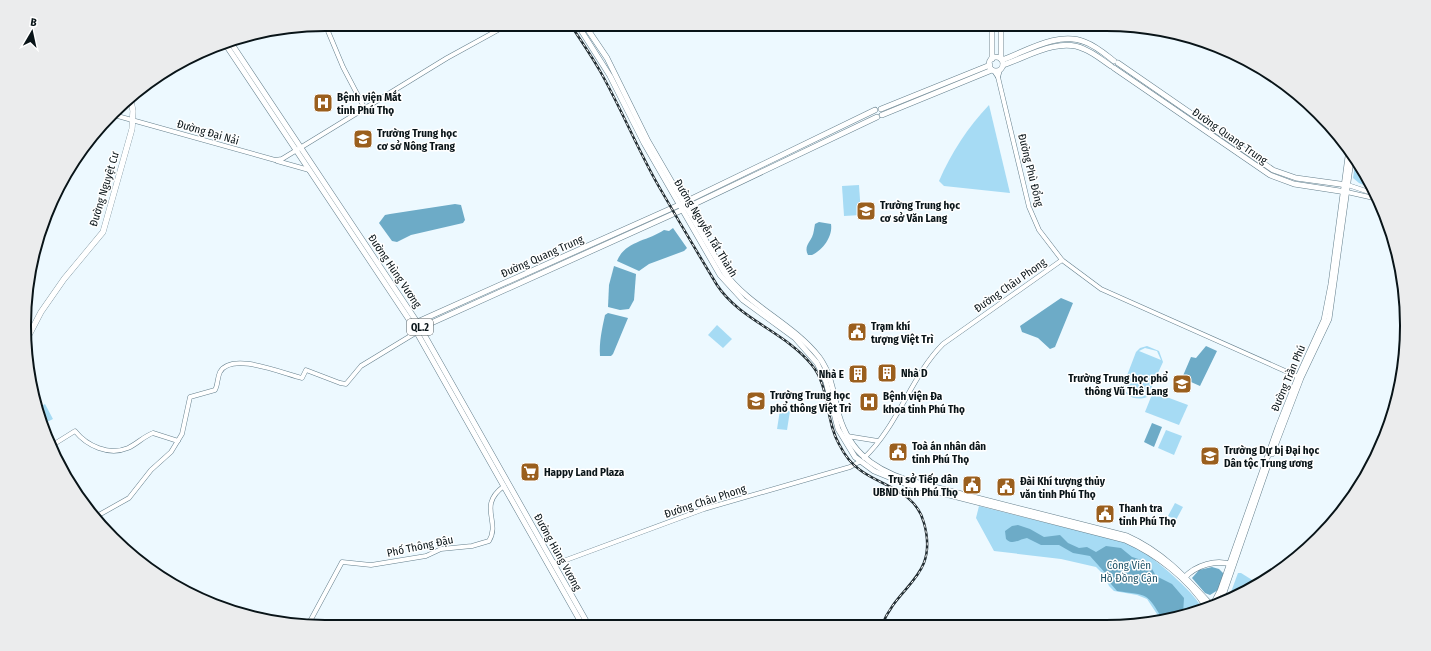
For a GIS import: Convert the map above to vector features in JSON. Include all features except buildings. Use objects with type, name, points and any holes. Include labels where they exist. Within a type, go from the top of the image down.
[{"type":"highway","name":"Đường Nguyệt Cư","points":[[31,331],[41,312],[64,279],[103,232],[124,162],[133,120],[131,104]]},
{"type":"main road","name":"Đường Nguyễn Tất Thành","points":[[582,31],[610,76],[720,275],[748,304],[795,338],[817,363],[826,382],[842,438],[862,460],[883,475],[1118,538],[1147,551],[1184,578],[1206,602]]},
{"type":"main road","name":"Đường Nguyễn Tất Thành","points":[[589,31],[612,68],[655,158]]},
{"type":"main road","points":[[992,31],[992,59],[994,69]]},
{"type":"main road","points":[[994,69],[1002,61],[1001,31]]},
{"type":"main road","points":[[586,37],[591,34]]},
{"type":"main road","name":"Đường Quang Trung","points":[[992,59],[997,58],[1002,61],[1066,45],[1084,49],[1114,64],[1274,170],[1296,178],[1346,185]]},
{"type":"main road","name":"Đường Hùng Vương","points":[[231,47],[301,148],[413,316],[417,330],[555,564],[586,620]]},
{"type":"main road","name":"Đường Quang Trung","points":[[1114,64],[1270,175],[1294,184],[1345,192]]},
{"type":"main road","name":"Đường Quang Trung","points":[[415,323],[707,192],[878,109],[994,69]]},
{"type":"main road","name":"Đường Quang Trung","points":[[417,330],[515,287],[710,197],[880,116],[994,69]]},
{"type":"main road","points":[[878,109],[875,114],[880,116]]},
{"type":"main road","name":"Đường Hùng Vương","points":[[301,148],[309,170],[415,323]]},
{"type":"main road","name":"Đường Trần Phú","points":[[1346,185],[1348,159]]},
{"type":"main road","name":"Đường Trần Phú","points":[[1222,596],[1278,427],[1321,330],[1327,311],[1350,162]]},
{"type":"main road","points":[[707,192],[710,197]]},
{"type":"main road","points":[[413,316],[424,319]]},
{"type":"main road","name":"Đường Nguyễn Tất Thành","points":[[835,411],[847,436],[862,460]]},
{"type":"main road","name":"Đường Hùng Vương","points":[[479,437],[504,486],[580,620]]},
{"type":"main road","points":[[1184,578],[1194,569],[1202,566],[1215,563],[1232,565]]},
{"type":"main road","name":"Đường Trần Phú","points":[[1216,599],[1232,565]]},
{"type":"street","points":[[328,31],[343,66],[365,109]]},
{"type":"street","points":[[275,160],[283,159],[447,58],[496,31]]},
{"type":"street","name":"Đường Phù Đổng","points":[[994,69],[998,77],[1029,207],[1039,230],[1062,260]]},
{"type":"street","name":"Đường Đại Nải","points":[[118,116],[309,170]]},
{"type":"street","points":[[1346,185],[1368,192]]},
{"type":"street","points":[[1345,192],[1371,198]]},
{"type":"street","name":"Đường Châu Phong","points":[[555,564],[704,509],[854,466],[862,460],[878,441],[933,355],[943,344],[1062,260],[1101,289],[1300,378]]},
{"type":"street","points":[[100,515],[129,498],[151,470],[162,462],[171,452],[182,434],[190,397],[215,390],[220,373],[229,365],[245,363],[302,378],[306,370],[340,384],[346,384],[361,366],[417,330]]},
{"type":"street","points":[[55,443],[75,431],[89,444],[101,450],[128,448],[153,433],[158,433],[178,441]]},
{"type":"street","points":[[847,436],[878,441]]},
{"type":"street","name":"Phố Thông Đậu","points":[[311,619],[342,562],[371,565],[426,556],[441,549],[472,546],[489,541],[492,533],[491,500],[496,492],[504,486]]},
{"type":"green space","points":[[989,105],[1010,193],[944,186],[939,181],[949,160],[967,131]]},
{"type":"green space","points":[[1354,168],[1365,186],[1359,183],[1353,178]]},
{"type":"green space","points":[[859,185],[861,215],[844,216],[842,186]]},
{"type":"green space","points":[[717,325],[732,339],[723,348],[708,335]]},
{"type":"green space","points":[[1147,346],[1159,351],[1163,362],[1147,397],[1139,399],[1128,395],[1124,390],[1123,386],[1136,352],[1140,348]],"holes":[[[1145,348],[1157,351],[1161,360],[1139,351]],[[1125,385],[1147,394],[1139,397],[1131,395],[1126,392]]]},
{"type":"green space","points":[[1153,392],[1188,405],[1179,425],[1145,412]]},
{"type":"green space","points":[[45,404],[53,419],[48,422],[42,406]]},
{"type":"green space","points":[[780,410],[790,411],[787,430],[777,429]]},
{"type":"green space","points":[[1166,430],[1182,436],[1174,455],[1158,448]]},
{"type":"green space","points":[[1175,503],[1183,507],[1176,520],[1168,516]]},
{"type":"green space","name":"Công Viên Hồ Đồng Cận","points":[[979,506],[1124,542],[1143,552],[1168,571],[1186,588],[1200,604],[1182,610],[1158,615],[1147,599],[1137,595],[1114,591],[1109,586],[1104,575],[1096,567],[1061,559],[994,551],[976,518]]},
{"type":"green space","points":[[1238,573],[1241,573],[1253,581],[1236,590],[1231,592]]},
{"type":"shaded area","points":[[455,204],[461,205],[465,220],[463,223],[411,235],[397,242],[392,241],[379,223],[385,215]]},
{"type":"shaded area","points":[[819,222],[831,224],[829,238],[820,250],[812,255],[808,255],[807,245],[813,235],[815,224]]},
{"type":"shaded area","points":[[673,228],[687,248],[684,251],[649,264],[639,271],[617,261],[625,249],[631,245],[664,230],[669,231]]},
{"type":"shaded area","points":[[614,266],[636,274],[634,300],[629,309],[620,310],[608,307],[609,285]]},
{"type":"shaded area","points":[[1061,298],[1073,303],[1055,347],[1050,349],[1038,338],[1022,332],[1020,326]]},
{"type":"shaded area","points":[[608,313],[628,318],[613,354],[611,356],[600,356],[602,330],[605,315]]},
{"type":"shaded area","points":[[1206,346],[1217,351],[1200,386],[1182,378],[1191,357],[1196,358]]},
{"type":"shaded area","points":[[1152,423],[1162,427],[1154,447],[1144,442]]},
{"type":"shaded area","points":[[1018,525],[1030,529],[1044,537],[1060,535],[1068,543],[1079,548],[1087,547],[1096,552],[1106,546],[1121,548],[1132,557],[1148,562],[1156,576],[1172,584],[1184,598],[1183,610],[1160,615],[1153,604],[1145,596],[1117,591],[1111,584],[1107,575],[1090,556],[1073,553],[1059,545],[1041,545],[1027,538],[1014,542],[1009,541],[1006,539],[1005,531],[1012,526]]},
{"type":"shaded area","points":[[1212,567],[1219,569],[1224,574],[1218,590],[1210,595],[1205,593],[1192,578],[1199,570]]},
{"type":"railway","points":[[575,31],[600,71],[650,171],[717,285],[738,308],[789,343],[811,364],[817,373],[825,393],[831,424],[835,435],[843,451],[851,462],[869,476],[898,491],[914,504],[920,512],[924,523],[927,541],[926,556],[922,568],[915,579],[897,599],[884,620]]},
{"type":"place","name":"Bệnh viện Mắt tỉnh Phú Thọ","points":[[323,103]]},
{"type":"place","name":"Trường Trung học cơ sở Nông Trang","points":[[363,139]]},
{"type":"place","name":"Trường Trung học cơ sở Văn Lang","points":[[866,211]]},
{"type":"place","name":"Trạm khí tượng Việt Trì","points":[[857,332]]},
{"type":"place","name":"Nhà D","points":[[887,373]]},
{"type":"place","name":"Nhà E","points":[[858,374]]},
{"type":"place","name":"Trường Trung học phổ thông Vũ Thê Lang","points":[[1182,384]]},
{"type":"place","name":"Trường Trung học phổ thông Việt Trì","points":[[756,401]]},
{"type":"place","name":"Bệnh viện Đa khoa tỉnh Phú Thọ","points":[[869,402]]},
{"type":"place","name":"Toà án nhân dân tỉnh Phú Thọ","points":[[898,452]]},
{"type":"place","name":"Trường Dự bị Đại học Dân tộc Trung ương","points":[[1210,456]]},
{"type":"place","name":"Happy Land Plaza","points":[[530,472]]},
{"type":"place","name":"Trụ sở Tiếp dân UBND tỉnh Phú Thọ","points":[[972,485]]},
{"type":"place","name":"Đài Khí tượng thủy văn tỉnh Phú Thọ","points":[[1006,487]]},
{"type":"place","name":"Thanh tra tỉnh Phú Thọ","points":[[1105,514]]}]
